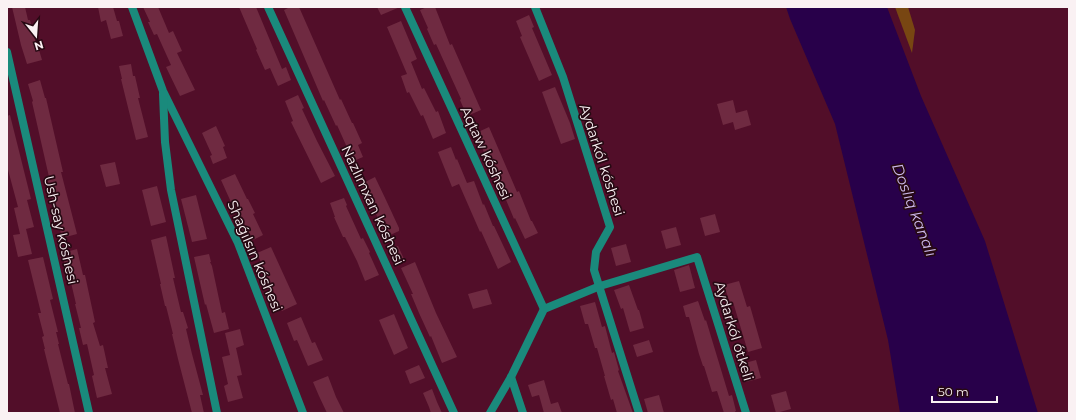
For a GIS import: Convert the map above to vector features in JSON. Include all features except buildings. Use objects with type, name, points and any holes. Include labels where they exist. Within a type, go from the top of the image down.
[{"type":"street","name":"Shaǵılsın kóshesi","points":[[132,7],[163,91],[238,243],[303,413]]},
{"type":"street","name":"Nazlımxan kóshesi","points":[[268,7],[454,413]]},
{"type":"street","name":"Aqtaw kóshesi","points":[[405,7],[544,309]]},
{"type":"street","name":"Aydarkól kóshesi","points":[[535,7],[562,78],[610,227],[596,252],[594,270],[639,413]]},
{"type":"street","name":"Ush-say kóshesi","points":[[7,52],[89,413]]},
{"type":"street","name":"Shaǵılsın kóshesi","points":[[163,91],[171,190],[217,413]]},
{"type":"street","name":"Aydarkól ótkeli","points":[[600,286],[697,257],[746,413]]},
{"type":"street","points":[[490,413],[511,377],[544,309],[600,286]]},
{"type":"street","points":[[511,377],[523,413]]},
{"type":"shaded area","points":[[895,7],[908,7],[915,30],[912,53]]},
{"type":"water","name":"Doslıq kanalı","points":[[786,7],[887,7],[921,96],[985,241],[1038,413],[900,413],[888,340],[835,124]]}]
